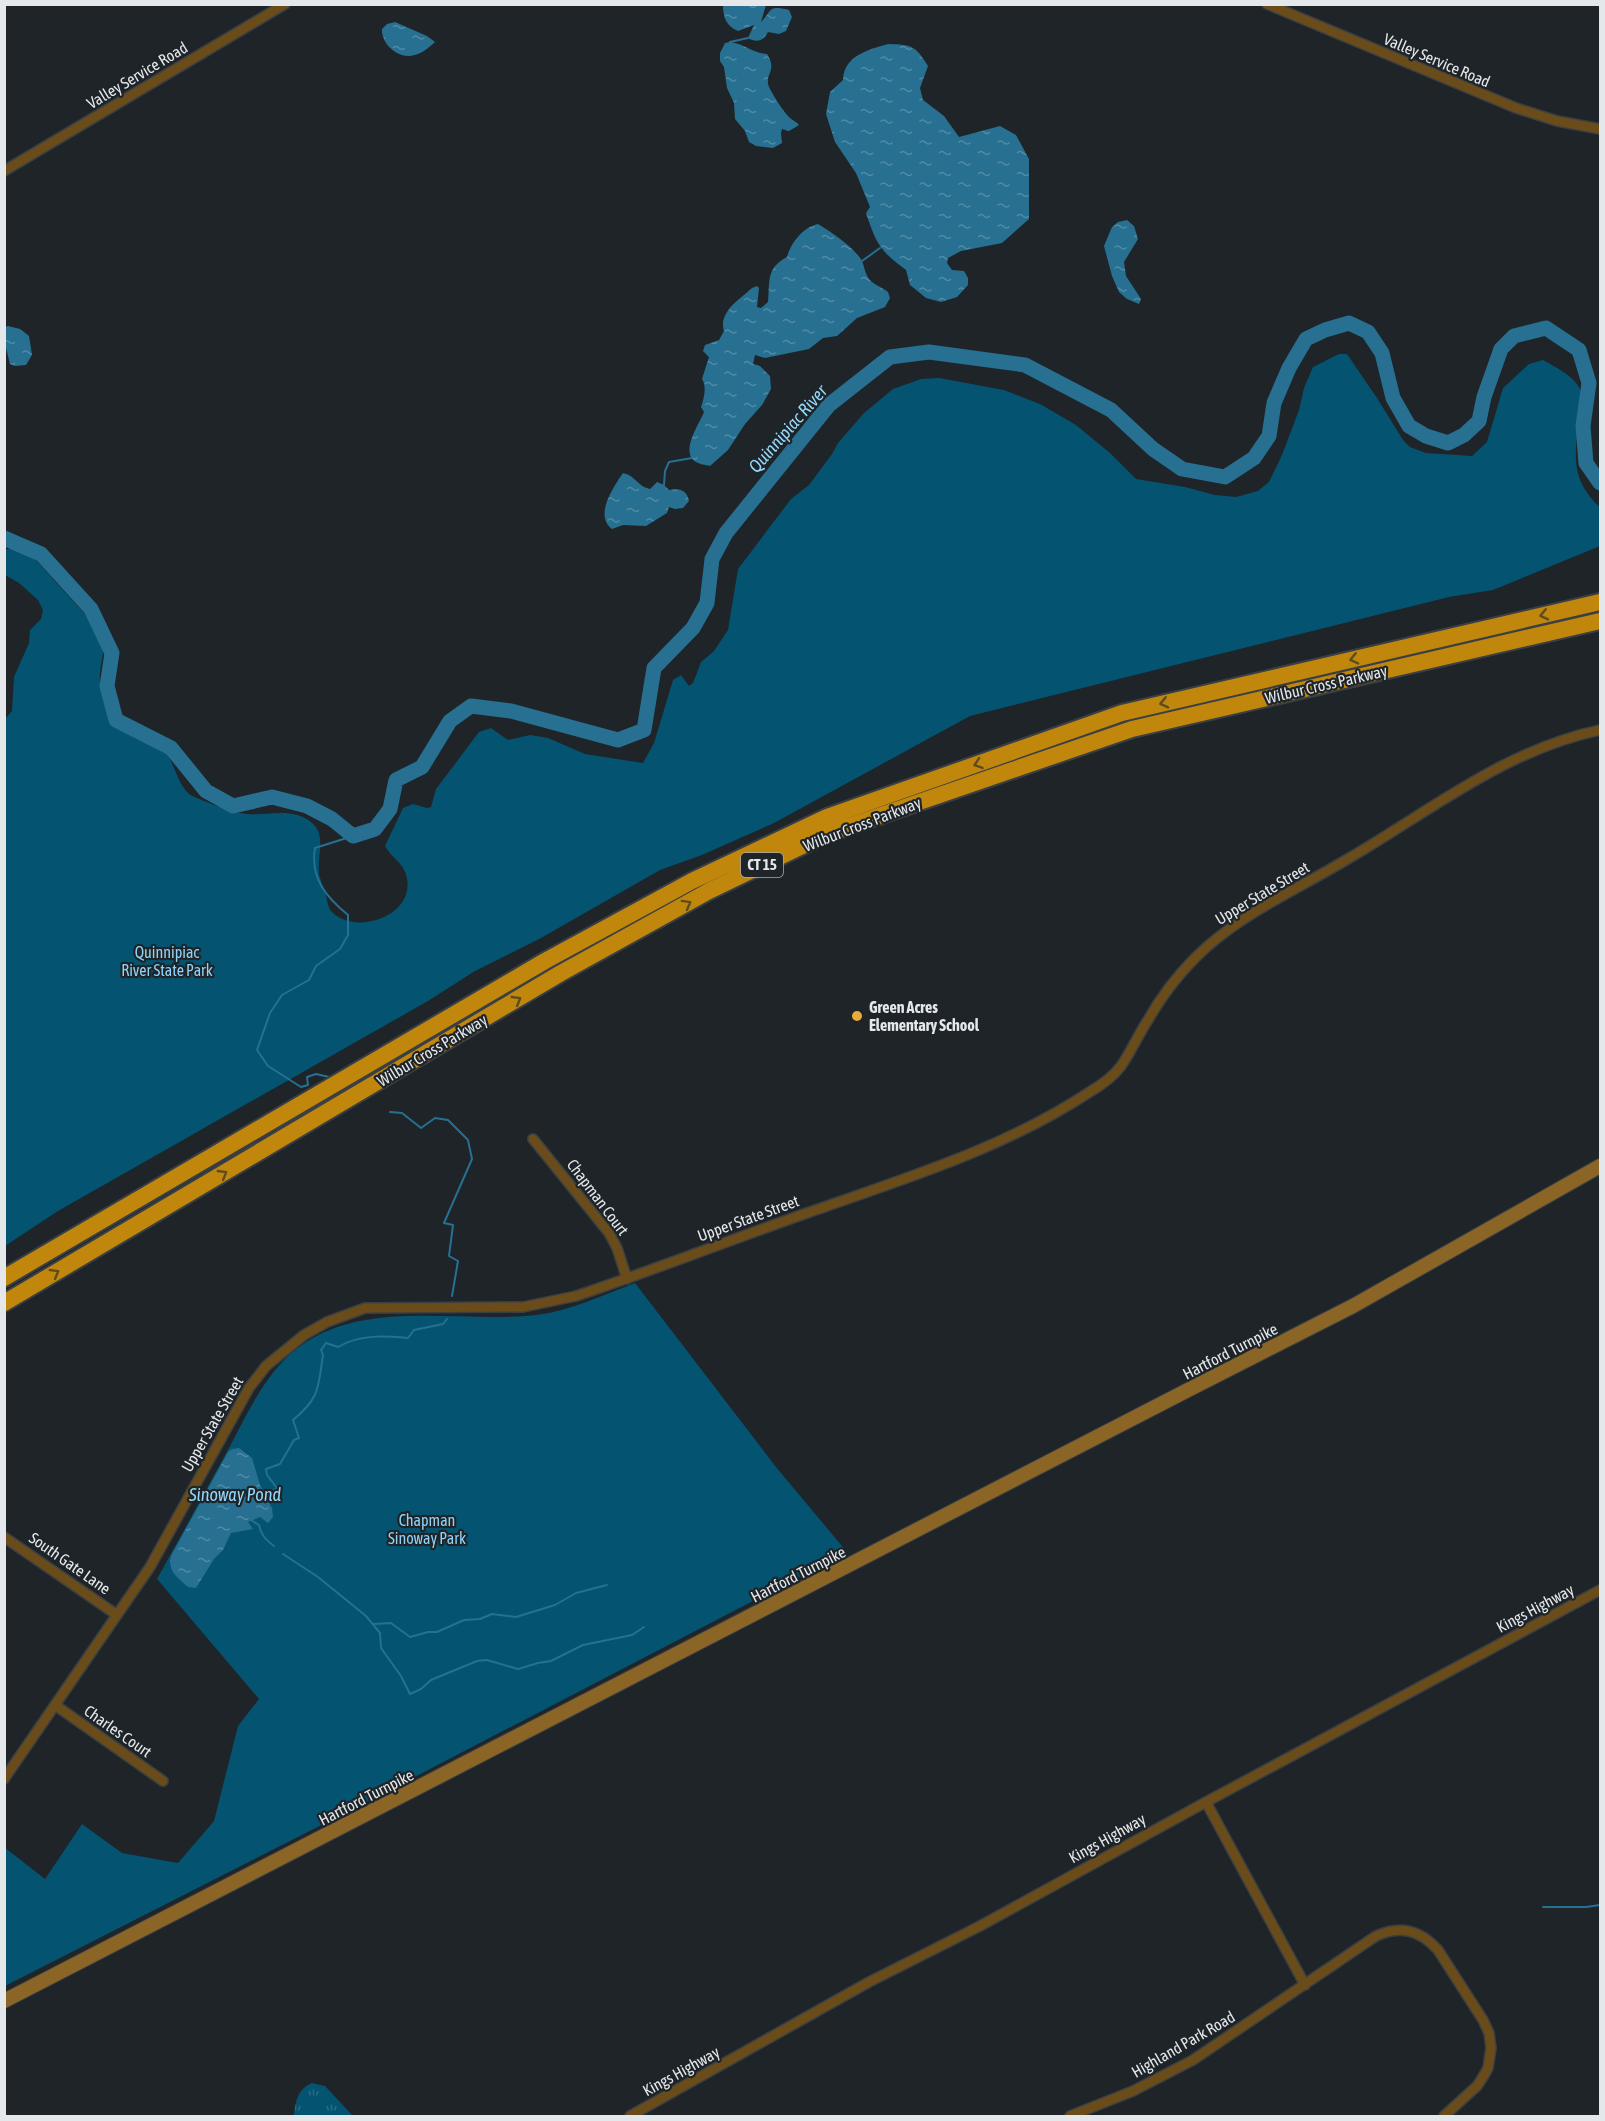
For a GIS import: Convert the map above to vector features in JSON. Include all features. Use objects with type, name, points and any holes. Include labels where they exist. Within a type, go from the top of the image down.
[{"type":"highway","name":"Wilbur Cross Parkway","points":[[4,1278],[545,961],[692,881],[827,817],[1122,713],[1600,602]]},
{"type":"highway","name":"Wilbur Cross Parkway","points":[[4,1303],[561,973],[709,891],[829,833],[1132,729],[1600,621]]},
{"type":"main road","name":"Hartford Turnpike","points":[[4,2001],[1353,1306],[1600,1166]]},
{"type":"street","name":"Valley Service Road","points":[[4,171],[285,4]]},
{"type":"street","name":"Valley Service Road","points":[[1267,4],[1516,108],[1557,121],[1600,129]]},
{"type":"street","name":"Upper State Street","points":[[4,1779],[150,1567],[249,1388],[266,1366],[287,1346],[327,1322],[365,1308],[523,1307],[576,1296],[949,1162],[1036,1123],[1087,1094],[1108,1079],[1120,1067],[1148,1019],[1175,980],[1223,932],[1243,918],[1351,857],[1503,764],[1576,735],[1600,730]]},
{"type":"street","name":"Chapman Court","points":[[533,1139],[609,1233],[617,1248],[627,1279]]},
{"type":"street","name":"South Gate Lane","points":[[4,1537],[117,1615]]},
{"type":"street","name":"Kings Highway","points":[[630,2116],[869,1982],[980,1926],[1600,1590]]},
{"type":"street","name":"Charles Court","points":[[56,1705],[164,1781]]},
{"type":"street","points":[[1206,1802],[1305,1984]]},
{"type":"street","name":"Highland Park Road","points":[[1070,2116],[1131,2092],[1193,2060],[1385,1932],[1404,1930],[1428,1940],[1451,1970],[1490,2037],[1488,2067],[1483,2077],[1444,2116]]},
{"type":"green space","name":"Quinnipiac River State Park","points":[[1339,354],[1347,354],[1403,440],[1410,447],[1426,453],[1472,456],[1487,442],[1503,388],[1529,364],[1543,360],[1568,376],[1577,384],[1582,396],[1576,442],[1576,465],[1583,487],[1600,507],[1600,546],[1493,590],[1449,597],[970,716],[774,823],[702,855],[660,870],[541,938],[475,971],[428,1001],[58,1211],[5,1246],[5,719],[12,711],[14,677],[29,643],[30,630],[41,619],[43,610],[38,600],[19,583],[5,575],[5,549],[26,549],[79,608],[100,627],[104,645],[100,682],[104,696],[116,719],[151,738],[162,747],[184,788],[198,799],[240,813],[294,814],[311,822],[319,833],[319,873],[332,912],[342,919],[368,922],[393,912],[402,903],[407,892],[404,869],[385,846],[403,808],[413,804],[431,807],[436,789],[479,732],[491,728],[508,740],[530,735],[548,738],[585,754],[643,763],[654,743],[673,680],[681,675],[689,686],[693,683],[701,662],[714,651],[728,630],[738,569],[791,499],[809,485],[838,443],[864,413],[893,389],[921,379],[939,378],[1004,390],[1040,404],[1076,425],[1110,453],[1136,479],[1236,497],[1258,491],[1269,482],[1282,455],[1313,367]]},
{"type":"green space","name":"Chapman Sinoway Park","points":[[635,1283],[776,1467],[847,1552],[355,1808],[5,1986],[4,1847],[45,1879],[82,1824],[122,1853],[178,1863],[214,1821],[238,1726],[259,1699],[157,1579],[253,1402],[275,1370],[310,1339],[339,1326],[370,1319],[403,1316],[536,1315],[574,1306]]},
{"type":"green space","points":[[312,2083],[325,2086],[353,2116],[294,2116],[298,2096]]},
{"type":"water","points":[[723,5],[766,5],[761,22],[774,8],[789,10],[792,17],[786,31],[779,34],[768,32],[760,40],[754,40],[748,38],[754,25],[738,31],[726,21]]},
{"type":"water","points":[[395,22],[435,42],[427,49],[410,56],[395,52],[384,39],[382,29],[387,24]]},
{"type":"water","points":[[730,42],[767,54],[771,64],[769,87],[789,117],[799,125],[789,131],[782,129],[782,143],[773,148],[756,146],[749,142],[745,131],[735,119],[734,103],[727,88],[724,67],[720,61],[720,53],[725,43]]},
{"type":"water","points":[[888,44],[908,46],[920,54],[928,66],[920,88],[923,100],[944,116],[959,137],[1000,126],[1016,135],[1029,159],[1029,219],[1002,243],[961,251],[948,258],[947,263],[952,270],[964,271],[968,278],[968,285],[957,297],[941,302],[926,298],[910,285],[906,270],[880,246],[866,213],[870,207],[856,173],[835,142],[826,114],[830,92],[843,80],[844,72],[852,60],[858,55]]},
{"type":"water","points":[[1127,220],[1134,226],[1138,239],[1124,262],[1126,276],[1141,299],[1139,304],[1127,299],[1119,292],[1104,246],[1112,227],[1118,222]]},
{"type":"water","points":[[818,224],[859,256],[870,280],[888,292],[890,298],[885,307],[857,318],[837,336],[823,338],[809,349],[765,358],[755,355],[753,364],[760,366],[770,376],[771,389],[762,405],[745,424],[728,450],[710,466],[697,463],[691,457],[690,445],[704,412],[701,407],[705,389],[702,379],[709,357],[703,351],[705,345],[719,340],[724,331],[723,324],[727,312],[752,288],[757,286],[759,288],[757,307],[761,308],[768,302],[769,281],[775,266],[787,257],[798,236],[807,228]]},
{"type":"water","points":[[5,327],[20,329],[29,336],[32,355],[26,365],[10,364],[5,344]]},
{"type":"water","points":[[623,473],[631,476],[646,488],[650,489],[657,482],[669,490],[682,491],[689,501],[683,508],[669,507],[667,513],[646,526],[623,525],[612,529],[607,523],[605,509],[610,494]]},
{"type":"water","name":"Sinoway Pond","points":[[239,1448],[252,1458],[260,1485],[272,1508],[273,1517],[268,1523],[260,1517],[248,1522],[253,1529],[231,1533],[223,1550],[214,1559],[196,1588],[188,1587],[172,1570],[171,1556],[228,1452]]},
{"type":"waterway","points":[[730,42],[748,38]]},
{"type":"waterway","points":[[862,261],[880,248]]},
{"type":"waterway","name":"Quinnipiac River","points":[[4,538],[41,554],[91,609],[112,653],[107,686],[116,720],[171,748],[206,791],[233,806],[272,797],[307,806],[332,819],[353,836],[375,829],[390,809],[396,780],[422,767],[450,721],[471,706],[511,711],[618,740],[644,730],[654,668],[693,628],[707,603],[712,559],[726,533],[829,405],[890,357],[929,352],[1025,365],[1111,410],[1153,449],[1182,469],[1225,477],[1254,458],[1269,436],[1274,403],[1289,368],[1306,339],[1325,330],[1349,323],[1368,332],[1382,353],[1393,398],[1409,426],[1426,436],[1448,443],[1464,435],[1479,421],[1484,397],[1501,349],[1514,336],[1546,328],[1579,350],[1589,383],[1583,426],[1586,463],[1600,483]]},
{"type":"waterway","points":[[664,485],[665,471],[669,462],[692,458]]},
{"type":"waterway","points":[[329,1077],[316,1074],[307,1077],[308,1085],[301,1087],[268,1066],[257,1050],[270,1013],[282,995],[309,980],[316,966],[340,949],[348,935],[348,915],[321,886],[317,878],[314,859],[315,848],[353,836]]},
{"type":"waterway","points":[[390,1112],[402,1113],[421,1128],[435,1118],[448,1120],[468,1140],[472,1159],[444,1223],[453,1225],[449,1256],[458,1261],[452,1296]]},
{"type":"waterway","points":[[274,1490],[277,1488],[267,1475],[266,1469],[280,1464],[294,1440],[299,1438],[293,1420],[308,1405],[316,1392],[323,1355],[321,1350],[326,1343],[338,1347],[363,1338],[408,1338],[414,1330],[443,1324],[447,1319]]},
{"type":"waterway","points":[[249,1519],[259,1525],[264,1537],[274,1546]]},
{"type":"waterway","points":[[283,1554],[318,1577],[366,1616],[380,1633],[381,1648],[401,1676],[410,1694],[421,1689],[431,1680],[477,1661],[487,1660],[518,1669],[551,1661],[583,1645],[632,1635],[644,1627]]},
{"type":"waterway","points":[[374,1624],[391,1623],[410,1637],[437,1632],[464,1620],[480,1619],[492,1614],[516,1617],[555,1605],[576,1593],[607,1585]]},
{"type":"waterway","points":[[1543,1907],[1600,1905]]},
{"type":"place","name":"Green Acres Elementary School","points":[[857,1016]]}]
